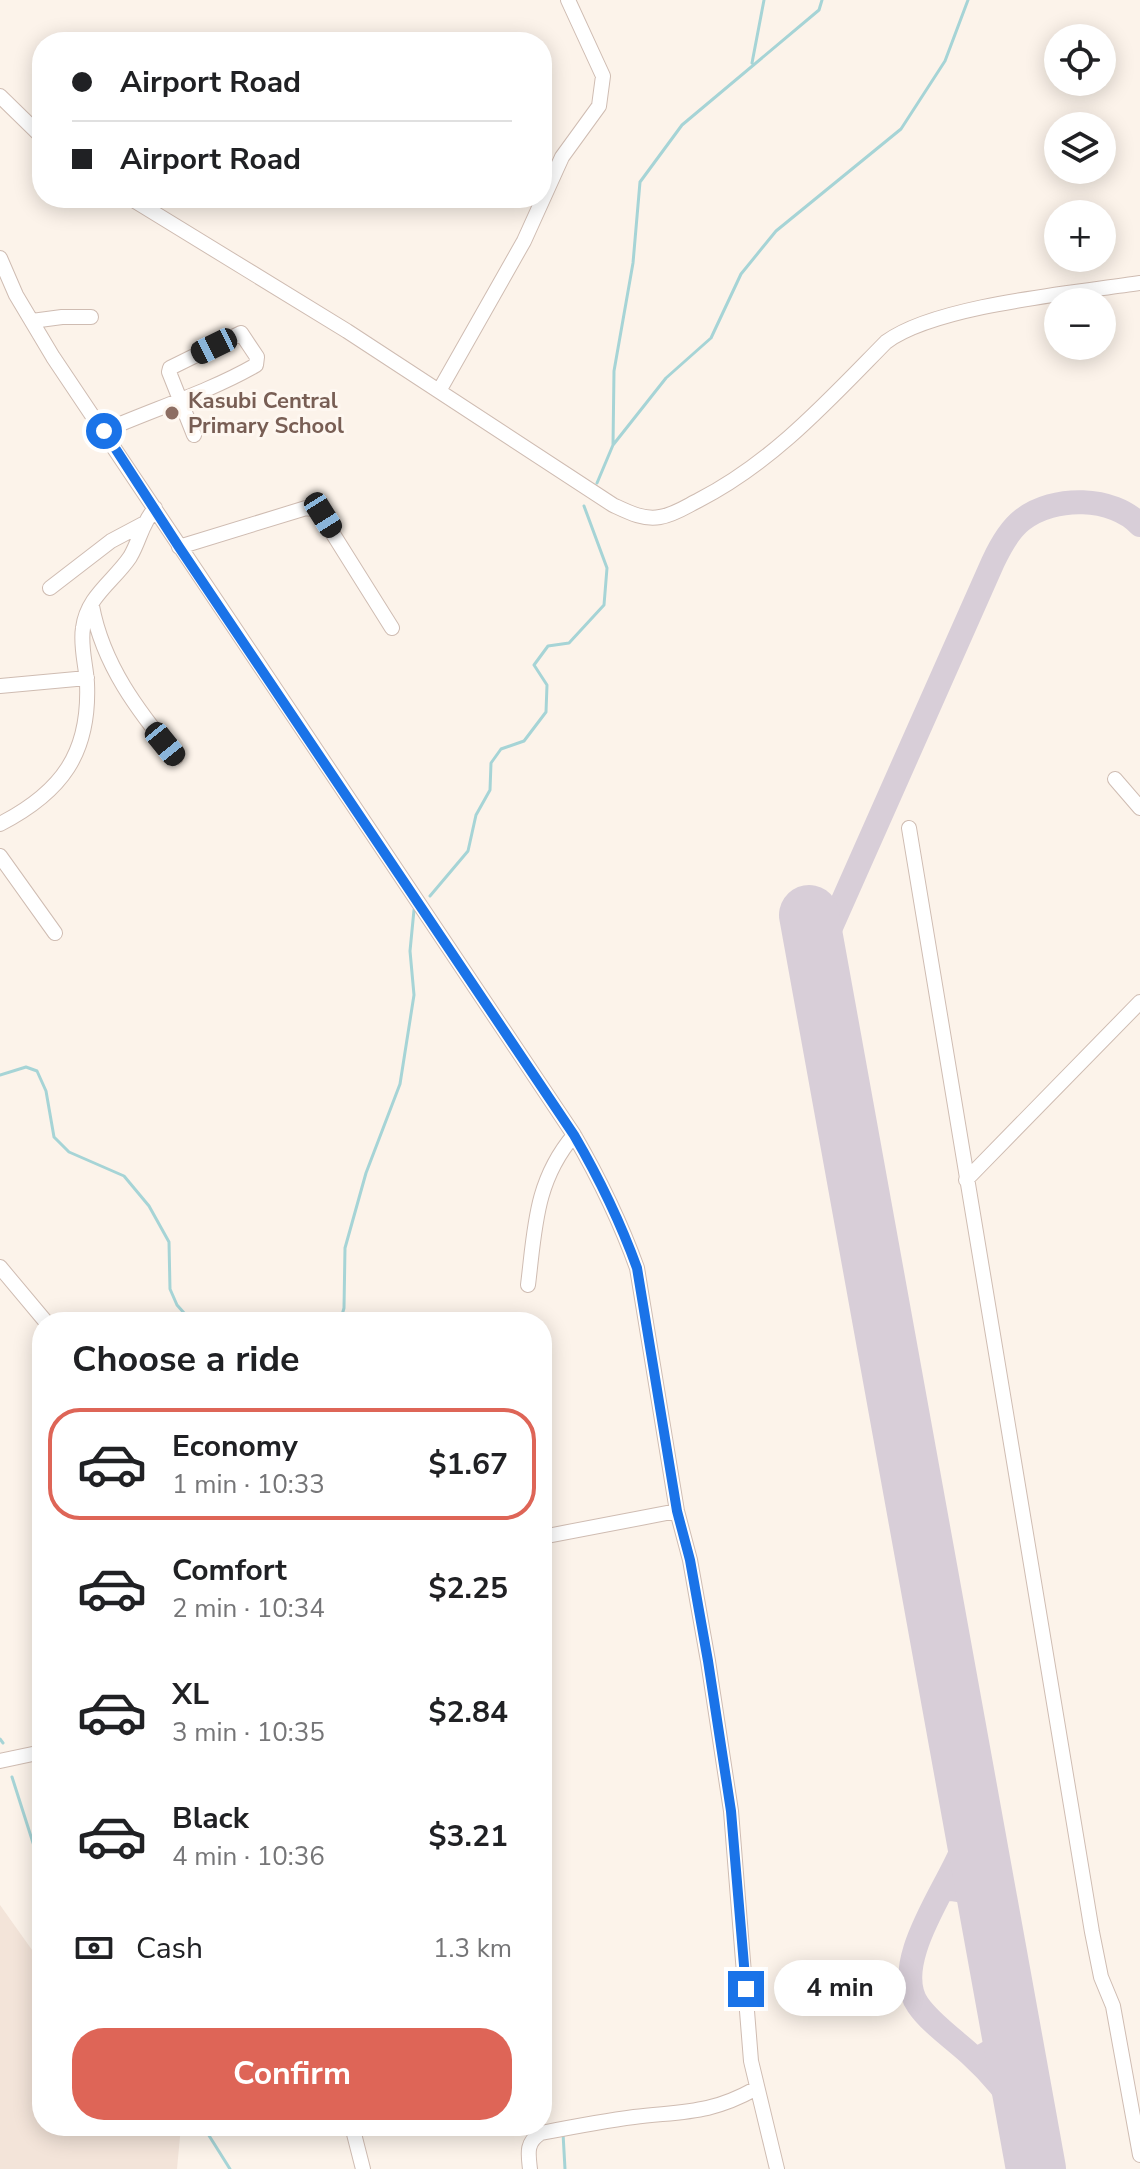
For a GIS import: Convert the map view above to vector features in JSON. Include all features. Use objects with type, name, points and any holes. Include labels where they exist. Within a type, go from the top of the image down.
[{"type":"street","points":[[552,179],[562,157],[599,106],[603,76],[568,0]]},
{"type":"street","points":[[0,96],[32,127]]},
{"type":"street","points":[[146,208],[439,391],[613,505],[642,517],[661,517],[714,492],[767,457],[902,330],[999,305],[1140,283]]},
{"type":"street","points":[[439,391],[524,241],[539,208]]},
{"type":"street","points":[[0,258],[32,321],[179,547],[574,1135],[617,1216],[637,1268],[677,1511],[690,1560],[731,1811],[755,2089],[773,2144],[777,2169]]},
{"type":"street","points":[[32,321],[91,317]]},
{"type":"street","points":[[104,431],[180,399],[256,365],[257,357],[241,333],[170,368],[180,399],[194,435]]},
{"type":"street","points":[[0,824],[38,799],[71,766],[86,729],[87,678],[83,629],[97,593],[131,555],[143,524],[155,508]]},
{"type":"street","points":[[179,547],[306,508],[318,510],[392,628]]},
{"type":"street","points":[[50,588],[111,541],[143,524]]},
{"type":"street","points":[[92,605],[97,633],[114,673],[176,757]]},
{"type":"street","points":[[0,686],[87,678]]},
{"type":"street","points":[[1115,779],[1140,808]]},
{"type":"street","points":[[909,828],[1092,1932],[1101,1977],[1113,2006],[1140,2155]]},
{"type":"street","points":[[0,856],[55,933]]},
{"type":"street","points":[[966,1180],[1140,1002]]},
{"type":"street","points":[[528,1285],[537,1211],[544,1185],[556,1156],[574,1135]]},
{"type":"street","points":[[0,1267],[38,1312]]},
{"type":"street","points":[[552,1535],[677,1511]]},
{"type":"street","points":[[0,1761],[32,1754]]},
{"type":"street","points":[[552,2131],[632,2117],[696,2112],[721,2106],[755,2089]]},
{"type":"street","points":[[355,2136],[363,2169]]},
{"type":"street","points":[[530,2169],[528,2148],[537,2136]]},
{"type":"shaded area","points":[[0,1905],[32,1950],[32,2136],[180,2136],[177,2169],[0,2169]]},
{"type":"waterway","points":[[752,63],[764,0]]},
{"type":"waterway","points":[[597,483],[613,445],[614,371],[633,263],[640,182],[682,125],[819,10],[822,0]]},
{"type":"waterway","points":[[613,445],[666,378],[711,338],[741,274],[776,231],[901,129],[945,61],[968,0]]},
{"type":"waterway","points":[[430,896],[468,851],[476,815],[490,790],[491,763],[501,749],[524,741],[546,712],[547,685],[534,665],[548,646],[569,643],[604,605],[607,568],[584,506]]},
{"type":"waterway","points":[[343,1312],[345,1248],[366,1173],[400,1084],[414,995],[410,951],[414,910]]},
{"type":"waterway","points":[[0,1075],[26,1067],[37,1071],[46,1091],[54,1137],[69,1152],[124,1176],[149,1206],[169,1242],[170,1289],[183,1312]]},
{"type":"waterway","points":[[0,1739],[3,1743]]},
{"type":"waterway","points":[[12,1777],[32,1840]]},
{"type":"waterway","points":[[563,2133],[565,2169]]},
{"type":"waterway","points":[[209,2136],[230,2169]]},
{"type":"taxiway","points":[[817,959],[993,562],[1009,534],[1017,524],[1035,512],[1066,503],[1083,502],[1115,508],[1140,525]]},
{"type":"taxiway","points":[[971,1810],[961,1852],[915,1949],[911,1989],[923,2012],[987,2071],[1027,2122]]},
{"type":"taxiway","points":[[943,1889],[971,1895],[990,1916]]},
{"type":"taxiway","points":[[976,2059],[997,2046],[1010,2025]]},
{"type":"runway","points":[[809,915],[1036,2169]]},
{"type":"place","name":"Kasubi Central Primary School","points":[[172,413]]},
{"type":"route","points":[[104,431],[340,790],[574,1135],[596,1173],[625,1236],[637,1268],[677,1511],[690,1560],[708,1661],[731,1811],[746,1989]]}]
